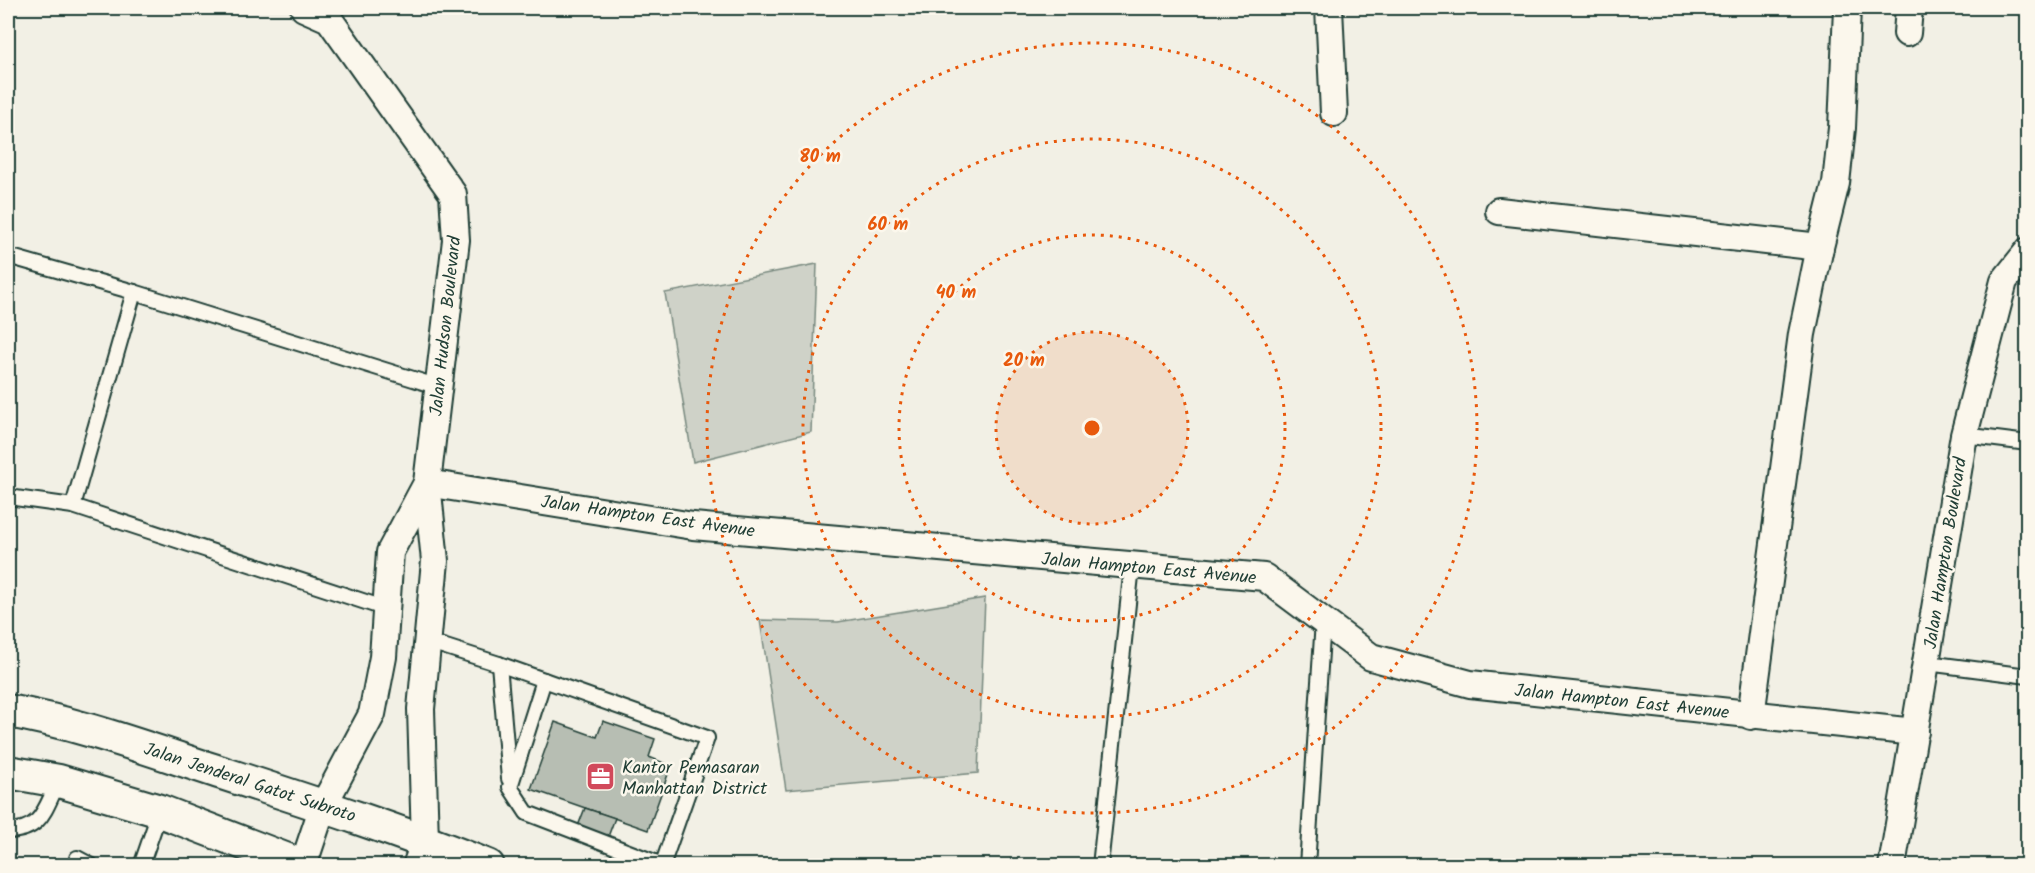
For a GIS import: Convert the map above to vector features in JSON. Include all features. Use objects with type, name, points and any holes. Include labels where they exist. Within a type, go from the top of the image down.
[{"type":"street","name":"Jalan Hudson Boulevard","points":[[304,8],[329,19],[453,194],[456,240],[428,483],[435,561],[421,709],[421,853]]},
{"type":"street","points":[[1329,8],[1334,113]]},
{"type":"street","points":[[1751,716],[1802,334],[1836,183],[1840,154],[1847,8]]},
{"type":"street","points":[[1499,211],[1820,247]]},
{"type":"street","name":"Jalan Hampton Boulevard","points":[[1892,866],[1964,435],[2004,281],[2028,251]]},
{"type":"street","name":"Jalan Hudson Boulevard","points":[[303,866],[323,806],[372,714],[382,657],[390,552],[428,483]]},
{"type":"street","name":"Jalan Hampton East Avenue","points":[[428,483],[693,526],[1264,578],[1371,657],[1470,684],[1915,732]]},
{"type":"street","name":"Jalan Jenderal Gatot Subroto","points":[[8,711],[102,733],[323,806],[421,853],[488,866]]},
{"type":"street","points":[[8,772],[59,781],[160,811],[303,866]]},
{"type":"lane","points":[[8,256],[134,292],[439,387]]},
{"type":"lane","points":[[73,506],[134,292]]},
{"type":"lane","points":[[1964,435],[2028,443]]},
{"type":"lane","points":[[8,498],[73,506],[387,609]]},
{"type":"lane","points":[[1100,866],[1132,566]]},
{"type":"lane","points":[[1307,866],[1323,621]]},
{"type":"lane","points":[[427,641],[499,664],[707,738],[663,865],[527,813],[510,787],[499,664]]},
{"type":"lane","points":[[1927,663],[2028,676]]},
{"type":"lane","points":[[510,787],[544,680]]},
{"type":"lane","points":[[8,831],[22,831],[37,823],[59,781]]},
{"type":"lane","points":[[141,866],[160,811]]},
{"type":"lane","points":[[77,858],[92,866]]},
{"type":"shaded area","points":[[817,264],[811,432],[693,462],[665,293]]},
{"type":"shaded area","points":[[985,598],[978,773],[786,790],[760,620],[838,622]]},
{"type":"building","name":"Kantor Pemasaran Manhattan District","points":[[603,721],[655,739],[649,757],[671,766],[648,830],[531,789],[555,722],[597,737]]},
{"type":"building","points":[[585,808],[615,818],[603,850],[573,839]]},
{"type":"place","name":"Kantor Pemasaran Manhattan District","points":[[601,777]]}]
